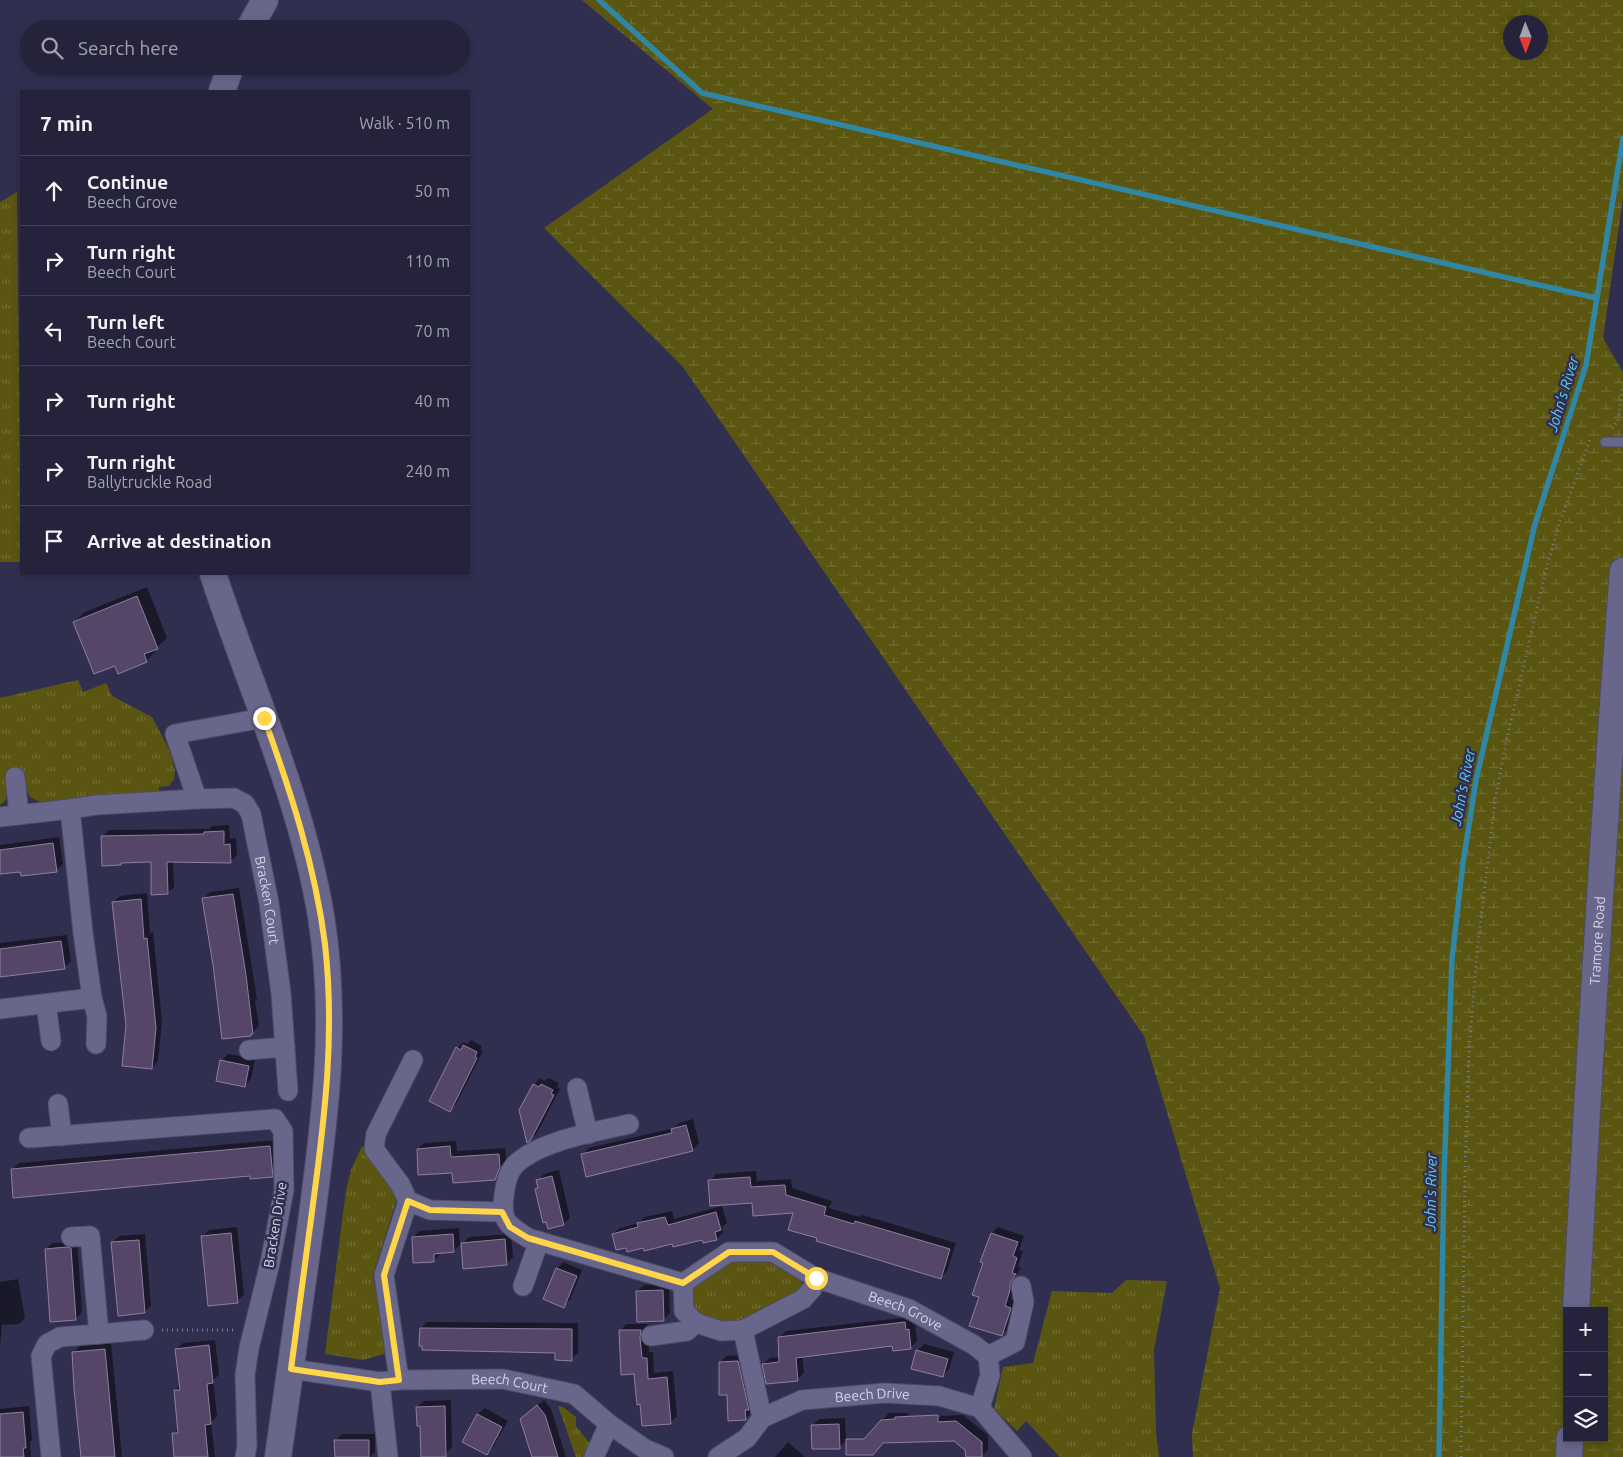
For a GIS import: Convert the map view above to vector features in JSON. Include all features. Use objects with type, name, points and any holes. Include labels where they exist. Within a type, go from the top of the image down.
[{"type":"street","points":[[254,20],[265,0]]},
{"type":"street","points":[[222,90],[228,75]]},
{"type":"street","name":"Tramore Road","points":[[1576,1307],[1599,898],[1623,571]]},
{"type":"street","points":[[213,575],[292,799],[309,859],[321,917],[329,996],[330,1051],[324,1122],[278,1457]]},
{"type":"street","points":[[197,799],[175,734],[264,718]]},
{"type":"street","points":[[15,777],[19,815]]},
{"type":"street","name":"Bracken Court","points":[[0,816],[96,805],[197,799],[234,798],[245,804],[250,814],[269,903],[281,993],[288,1091]]},
{"type":"street","points":[[70,809],[83,933],[96,1016],[96,1044]]},
{"type":"street","points":[[0,1010],[92,998]]},
{"type":"street","points":[[46,1004],[51,1041]]},
{"type":"street","points":[[249,1050],[285,1047]]},
{"type":"street","points":[[413,1060],[376,1134],[374,1149],[400,1184],[408,1201],[430,1210],[502,1212]]},
{"type":"street","points":[[577,1088],[588,1134]]},
{"type":"street","points":[[58,1104],[62,1136]]},
{"type":"street","name":"Bracken Drive","points":[[30,1138],[275,1119],[283,1131],[284,1190],[270,1264],[249,1348],[244,1383],[247,1446],[245,1457]]},
{"type":"street","points":[[629,1124],[538,1148],[513,1167],[505,1187],[502,1212],[510,1227],[528,1238],[683,1283],[684,1311],[696,1323],[721,1331],[743,1330],[803,1299],[812,1289],[816,1278]]},
{"type":"street","points":[[388,1457],[390,1381],[384,1275],[408,1201]]},
{"type":"street","points":[[71,1237],[90,1236],[99,1334]]},
{"type":"street","points":[[523,1286],[539,1241]]},
{"type":"street","name":"Beech Grove","points":[[683,1283],[729,1252],[773,1252],[816,1278],[909,1309],[974,1345],[988,1356]]},
{"type":"street","points":[[1021,1286],[1024,1302],[1015,1342],[988,1356],[990,1375],[980,1408],[1022,1457]]},
{"type":"street","points":[[651,1336],[687,1331],[696,1323]]},
{"type":"street","points":[[50,1457],[40,1356],[47,1344],[60,1338],[144,1330]]},
{"type":"street","points":[[743,1330],[762,1418]]},
{"type":"street","name":"Beech Court","points":[[291,1369],[390,1381],[503,1379],[574,1394],[609,1424]]},
{"type":"street","name":"Beech Drive","points":[[718,1457],[747,1438],[762,1418],[802,1400],[885,1393],[939,1396],[980,1408]]},
{"type":"street","points":[[594,1457],[609,1424],[645,1449],[664,1457]]},
{"type":"street","points":[[1569,1457],[1570,1442]]},
{"type":"lane","points":[[1604,442],[1623,442]]},
{"type":"path","points":[[1608,429],[1613,428],[1618,421],[1623,385]]},
{"type":"path","points":[[1461,1457],[1465,1170],[1469,1051],[1477,954],[1491,835],[1499,776],[1544,573],[1559,524],[1593,435]]},
{"type":"path","points":[[144,1330],[254,1330]]},
{"type":"green space","points":[[582,0],[1623,0],[1623,198],[1603,338],[1623,372],[1623,1457],[1193,1457],[1192,1434],[1220,1288],[1144,1036],[683,367],[544,228],[713,109]]},
{"type":"green space","points":[[17,192],[20,562],[0,562],[0,202]]},
{"type":"green space","points":[[78,680],[83,692],[106,683],[112,696],[152,717],[170,751],[175,771],[174,779],[169,786],[159,787],[159,793],[112,794],[42,803],[30,797],[25,786],[24,773],[6,774],[8,791],[6,799],[0,805],[0,698]]},
{"type":"green space","points":[[362,1146],[392,1185],[396,1202],[373,1275],[387,1353],[363,1360],[325,1354],[346,1190],[351,1170]]},
{"type":"green space","points":[[734,1259],[768,1259],[802,1282],[800,1292],[755,1317],[718,1324],[699,1317],[693,1303],[694,1283]]},
{"type":"green space","points":[[1126,1280],[1167,1281],[1154,1350],[1156,1432],[1159,1457],[1060,1457],[1026,1421],[1017,1431],[994,1409],[1003,1367],[1033,1363],[1052,1291],[1112,1293]]},
{"type":"green space","points":[[558,1406],[563,1407],[576,1417],[576,1426],[591,1445],[587,1457],[576,1457]]},
{"type":"building","points":[[137,596],[158,649],[144,654],[147,662],[118,674],[115,666],[94,674],[73,622]]},
{"type":"building","points":[[224,831],[224,845],[230,844],[231,863],[167,862],[168,894],[151,895],[151,862],[102,866],[101,836],[204,834],[204,832]]},
{"type":"building","points":[[53,843],[57,872],[21,876],[20,872],[0,874],[0,850]]},
{"type":"building","points":[[233,894],[253,1034],[251,1036],[222,1039],[202,898]]},
{"type":"building","points":[[141,899],[144,939],[147,938],[156,1028],[152,1069],[122,1066],[126,1025],[112,902]]},
{"type":"building","points":[[61,941],[65,969],[0,977],[0,949]]},
{"type":"building","points":[[463,1045],[477,1052],[475,1057],[477,1058],[450,1112],[429,1101],[456,1047],[461,1050]]},
{"type":"building","points":[[220,1060],[249,1066],[245,1087],[216,1081]]},
{"type":"building","points":[[533,1084],[539,1087],[541,1084],[553,1090],[551,1094],[554,1095],[530,1141],[527,1143],[519,1110]]},
{"type":"building","points":[[686,1125],[693,1151],[586,1177],[581,1154],[672,1133],[671,1129]]},
{"type":"building","points":[[270,1146],[273,1177],[250,1179],[250,1176],[13,1198],[11,1169]]},
{"type":"building","points":[[450,1146],[451,1157],[499,1154],[500,1167],[495,1180],[453,1183],[452,1173],[418,1175],[417,1149]]},
{"type":"building","points":[[552,1176],[564,1225],[548,1229],[546,1222],[543,1223],[535,1189],[538,1188],[536,1180]]},
{"type":"building","points":[[750,1177],[751,1187],[785,1185],[786,1195],[826,1207],[824,1215],[854,1224],[855,1221],[950,1249],[941,1279],[816,1241],[817,1238],[788,1230],[793,1213],[753,1216],[752,1203],[710,1206],[708,1180]]},
{"type":"building","points":[[716,1212],[721,1230],[715,1232],[717,1240],[703,1243],[702,1240],[673,1247],[672,1244],[644,1251],[643,1248],[627,1252],[626,1248],[616,1250],[612,1234],[638,1227],[637,1223],[665,1217],[668,1225]]},
{"type":"building","points":[[231,1233],[238,1303],[208,1306],[201,1236]]},
{"type":"building","points":[[991,1233],[1018,1242],[1013,1256],[1017,1258],[1012,1273],[1016,1274],[1010,1283],[1005,1306],[1011,1308],[1002,1336],[969,1326],[979,1297],[972,1295],[983,1263],[980,1262]]},
{"type":"building","points":[[453,1234],[454,1252],[434,1254],[434,1262],[413,1263],[412,1237]]},
{"type":"building","points":[[505,1239],[507,1265],[463,1269],[461,1243]]},
{"type":"building","points":[[139,1240],[145,1313],[118,1316],[111,1242]]},
{"type":"building","points":[[71,1248],[76,1320],[50,1322],[45,1249]]},
{"type":"building","points":[[556,1268],[577,1276],[564,1308],[543,1299]]},
{"type":"building","points":[[663,1290],[664,1321],[637,1322],[636,1291]]},
{"type":"building","points":[[905,1322],[906,1330],[909,1329],[911,1349],[893,1351],[892,1346],[796,1358],[798,1381],[766,1384],[762,1364],[779,1362],[778,1337]]},
{"type":"building","points":[[420,1328],[572,1329],[572,1361],[555,1360],[555,1353],[422,1350],[422,1346],[419,1346]]},
{"type":"building","points":[[619,1330],[641,1330],[642,1358],[647,1358],[648,1379],[667,1377],[671,1424],[642,1426],[640,1404],[637,1405],[634,1374],[621,1375]]},
{"type":"building","points":[[209,1345],[213,1383],[207,1384],[211,1424],[205,1425],[208,1457],[174,1457],[172,1433],[178,1433],[174,1390],[180,1390],[175,1349]]},
{"type":"building","points":[[105,1349],[115,1457],[81,1457],[72,1352]]},
{"type":"building","points":[[916,1350],[948,1359],[943,1377],[911,1369]]},
{"type":"building","points":[[738,1361],[749,1410],[745,1410],[746,1420],[728,1421],[727,1395],[719,1395],[719,1362]]},
{"type":"building","points":[[537,1405],[545,1415],[558,1457],[532,1457],[520,1419]]},
{"type":"building","points":[[445,1406],[446,1457],[421,1457],[420,1426],[417,1426],[416,1407]]},
{"type":"building","points":[[23,1412],[26,1448],[23,1448],[24,1457],[0,1457],[0,1414]]},
{"type":"building","points":[[477,1414],[502,1427],[487,1455],[462,1442]]},
{"type":"building","points":[[938,1415],[938,1422],[956,1421],[982,1442],[982,1457],[966,1457],[965,1450],[954,1441],[883,1443],[873,1455],[846,1455],[846,1439],[864,1439],[881,1420],[895,1419],[895,1417]]},
{"type":"building","points":[[839,1424],[840,1449],[812,1449],[811,1425]]},
{"type":"building","points":[[334,1440],[369,1440],[369,1457],[335,1457]]},
{"type":"waterway","points":[[599,0],[702,93],[1596,298]]},
{"type":"waterway","name":"John's River","points":[[1439,1457],[1444,1177],[1452,959],[1463,863],[1476,780],[1535,524],[1586,365],[1623,138]]},
{"type":"route","points":[[264,718],[302,830],[309,859],[321,917],[329,996],[330,1042],[324,1122],[291,1369],[380,1382],[399,1380],[384,1275],[408,1201],[430,1210],[502,1212],[510,1227],[528,1238],[683,1283],[729,1252],[773,1252],[816,1278]]}]
